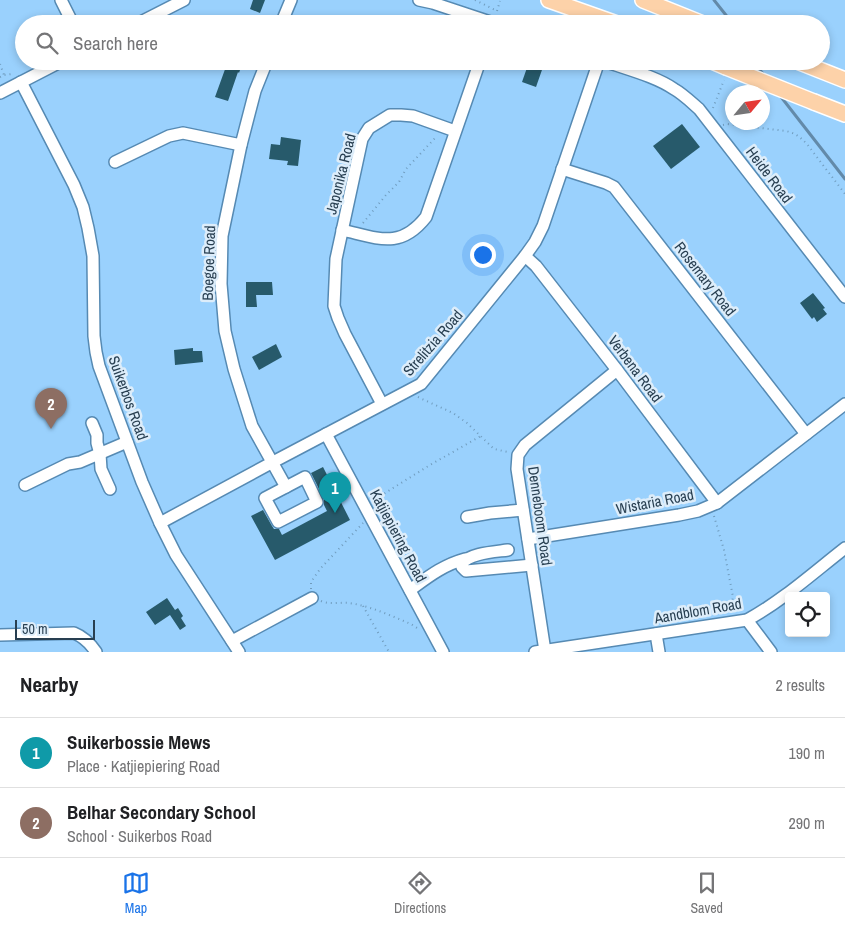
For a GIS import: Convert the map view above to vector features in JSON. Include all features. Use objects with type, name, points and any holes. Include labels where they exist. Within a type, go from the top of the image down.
[{"type":"main road","points":[[549,0],[592,15]]},
{"type":"main road","points":[[643,0],[680,15]]},
{"type":"main road","points":[[724,70],[845,114]]},
{"type":"main road","points":[[819,70],[845,80]]},
{"type":"street","points":[[61,0],[68,15]]},
{"type":"street","points":[[155,15],[184,0]]},
{"type":"street","points":[[285,15],[291,0]]},
{"type":"street","points":[[419,0],[470,15]]},
{"type":"street","points":[[0,93],[44,70]]},
{"type":"street","name":"Boegoe Road","points":[[263,70],[255,91],[241,145],[222,236],[221,284],[225,331],[234,369],[252,426],[286,487]]},
{"type":"street","name":"Japonika Road","points":[[342,230],[394,239],[417,228],[426,217],[477,70]]},
{"type":"street","name":"Strelitzia Road","points":[[160,523],[411,390],[430,375],[535,242],[543,226],[596,70]]},
{"type":"street","name":"Heide Road","points":[[630,70],[662,81],[685,96],[699,109],[845,297]]},
{"type":"street","name":"Suikerbos Road","points":[[21,82],[74,185],[83,207],[93,256],[94,336],[99,366],[142,482],[176,555],[239,652]]},
{"type":"street","name":"Japonika Road","points":[[382,404],[338,318],[334,306],[336,259],[362,139],[369,128],[390,115],[413,116],[455,131]]},
{"type":"street","points":[[115,162],[169,136],[183,133],[241,145]]},
{"type":"street","name":"Rosemary Road","points":[[562,169],[606,183],[614,188],[806,434]]},
{"type":"street","name":"Verbena Road","points":[[525,256],[536,266],[617,370],[713,504]]},
{"type":"street","name":"Denneboom Road","points":[[540,651],[532,565],[517,469],[518,455],[525,445],[617,370]]},
{"type":"street","name":"Wistaria Road","points":[[528,539],[698,511],[713,504],[845,404]]},
{"type":"street","points":[[92,423],[100,454],[101,469],[110,489]]},
{"type":"street","name":"Katjiepiering Road","points":[[326,434],[443,652]]},
{"type":"street","points":[[25,485],[68,464],[80,462],[127,442]]},
{"type":"street","points":[[305,477],[317,502],[278,522],[265,498],[286,487],[305,477]]},
{"type":"street","points":[[467,517],[490,512],[523,510]]},
{"type":"street","name":"Aandblom Road","points":[[540,651],[747,620],[780,598],[845,548]]},
{"type":"street","points":[[410,590],[451,563],[465,560],[472,556],[508,550]]},
{"type":"street","points":[[465,560],[461,564],[466,571],[532,565]]},
{"type":"street","points":[[232,642],[312,598]]},
{"type":"street","points":[[747,620],[771,652]]},
{"type":"street","points":[[0,635],[74,633],[87,640],[96,652]]},
{"type":"street","points":[[656,634],[659,652]]},
{"type":"path","points":[[475,0],[497,11]]},
{"type":"path","points":[[0,64],[4,75],[0,77]]},
{"type":"path","points":[[715,105],[721,70]]},
{"type":"path","points":[[714,128],[727,124],[786,131],[800,136],[845,194]]},
{"type":"path","points":[[355,233],[399,182],[406,169],[438,135],[442,126]]},
{"type":"path","points":[[411,390],[422,399],[453,413],[467,423],[494,449],[518,455]]},
{"type":"path","points":[[431,630],[425,633],[411,624],[368,607],[349,603],[328,604],[312,598],[311,582],[320,569],[362,523],[371,518],[376,506],[386,493],[481,436]]},
{"type":"path","points":[[713,504],[724,550],[732,597],[730,617]]},
{"type":"path","points":[[363,606],[388,652]]},
{"type":"building","points":[[253,0],[265,0],[260,13],[250,9]]},
{"type":"building","points":[[225,70],[240,70],[228,101],[215,97]]},
{"type":"building","points":[[526,70],[542,70],[536,87],[522,82]]},
{"type":"building","points":[[682,124],[700,147],[671,169],[653,146]]},
{"type":"building","points":[[281,137],[301,140],[298,166],[287,165],[288,161],[269,159],[271,144],[280,145]]},
{"type":"building","points":[[246,282],[272,282],[273,295],[256,295],[257,307],[246,307]]},
{"type":"building","points":[[813,293],[825,308],[823,309],[827,314],[817,322],[814,317],[812,319],[800,303]]},
{"type":"building","points":[[276,344],[282,357],[259,370],[252,357]]},
{"type":"building","points":[[193,348],[193,351],[202,351],[203,362],[175,365],[174,350]]},
{"type":"building","points":[[323,467],[350,520],[275,560],[251,516],[263,510],[274,529],[279,529],[282,535],[327,511],[324,499],[311,473]]},
{"type":"building","points":[[167,598],[175,610],[178,608],[183,616],[181,618],[186,626],[180,630],[170,615],[155,625],[146,612]]},
{"type":"railway","points":[[714,0],[726,15]]},
{"type":"railway","points":[[760,70],[845,179]]},
{"type":"place","name":"Belhar Secondary School","points":[[51,429]]},
{"type":"place","name":"Suikerbossie Mews","points":[[335,513]]}]
